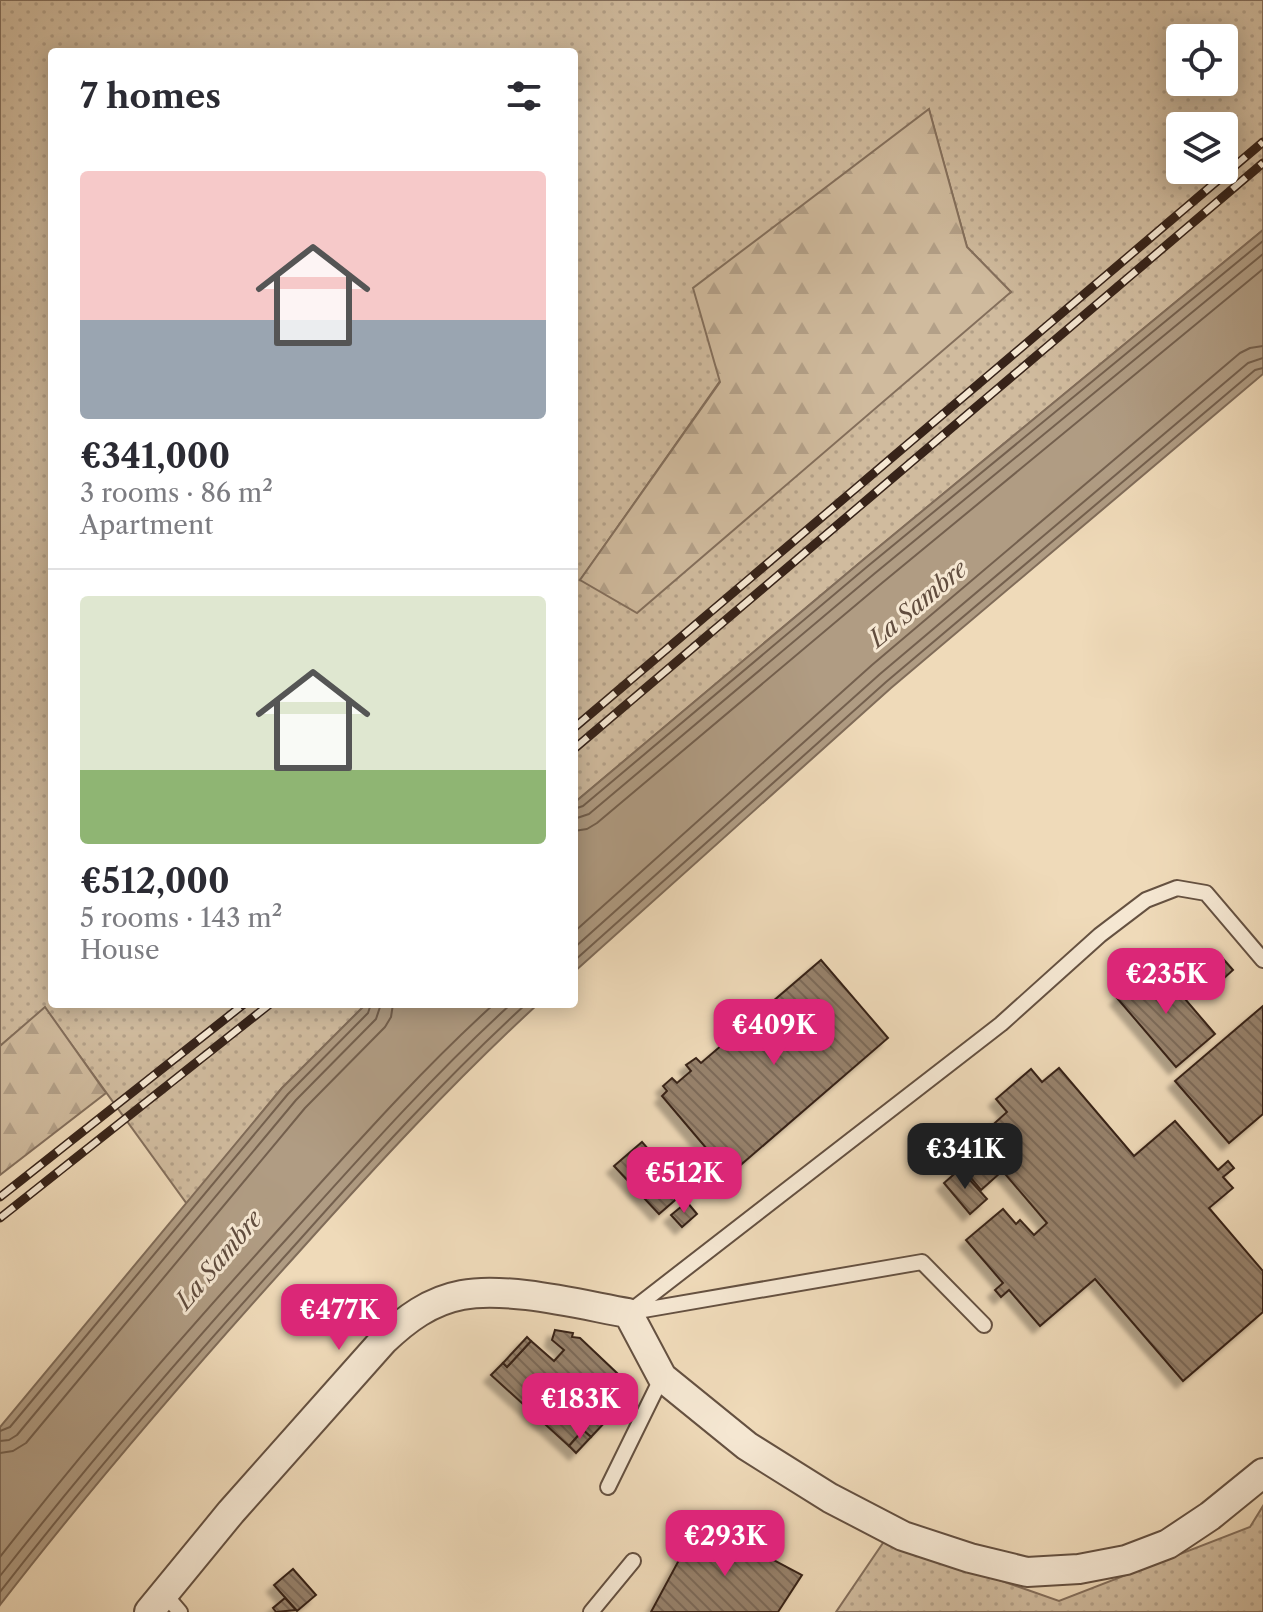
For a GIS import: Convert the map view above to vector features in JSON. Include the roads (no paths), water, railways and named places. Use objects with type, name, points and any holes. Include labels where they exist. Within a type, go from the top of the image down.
[{"type":"street","points":[[164,1605],[383,1341],[420,1311],[464,1294],[492,1293],[536,1298],[628,1313],[662,1377],[747,1446],[830,1498],[903,1536],[970,1558],[1027,1572],[1079,1569],[1126,1560],[1168,1544],[1210,1516],[1263,1473]]},
{"type":"lane","points":[[628,1313],[1001,1024],[1100,935],[1146,900],[1177,888],[1206,893],[1263,960]]},
{"type":"lane","points":[[628,1313],[922,1262],[984,1325]]},
{"type":"lane","points":[[608,1487],[662,1377]]},
{"type":"lane","points":[[591,1612],[633,1561]]},
{"type":"water","name":"La Sambre","points":[[1263,230],[1263,374],[891,688],[578,968],[578,800]]},
{"type":"water","name":"La Sambre","points":[[362,1008],[534,1008],[415,1126],[259,1296],[108,1470],[0,1605],[0,1427],[282,1088]]},
{"type":"railway","points":[[578,725],[1263,142]]},
{"type":"railway","points":[[578,746],[1263,163]]},
{"type":"railway","points":[[0,1197],[239,1008]]},
{"type":"railway","points":[[0,1218],[265,1008]]}]
